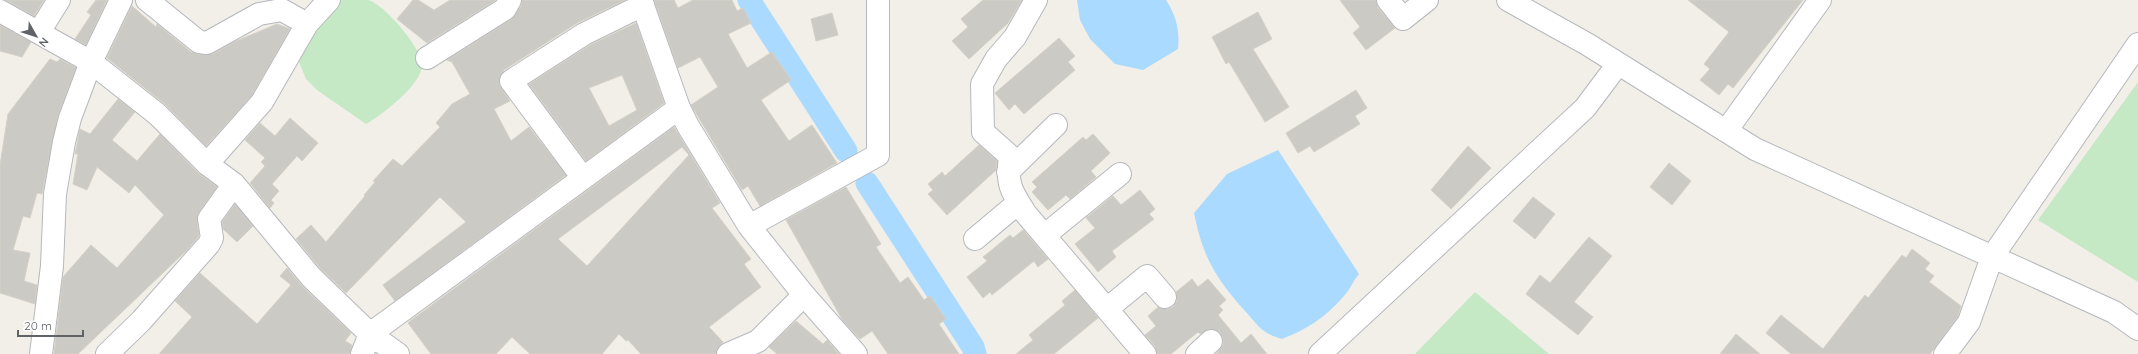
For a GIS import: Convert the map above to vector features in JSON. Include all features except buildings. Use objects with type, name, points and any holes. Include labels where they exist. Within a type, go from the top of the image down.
[{"type":"street","points":[[39,32],[59,0]]},
{"type":"street","points":[[41,354],[52,266],[55,194],[70,118],[91,62],[121,0]]},
{"type":"street","points":[[147,0],[199,42],[206,43],[213,40],[259,14],[282,10],[307,24]]},
{"type":"street","points":[[207,164],[262,102],[307,24],[329,0]]},
{"type":"street","points":[[428,58],[506,9],[510,0]]},
{"type":"street","points":[[749,226],[878,155],[878,0]]},
{"type":"street","points":[[1036,0],[1015,37],[996,59],[982,84],[983,132],[1010,156],[1008,172],[1012,193],[1018,203],[1145,354]]},
{"type":"street","points":[[1388,0],[1403,19],[1427,0]]},
{"type":"street","points":[[1726,131],[1820,0]]},
{"type":"street","points":[[583,178],[511,81],[584,34],[642,3],[679,108],[749,226],[804,295],[856,354]]},
{"type":"street","points":[[1523,3],[1755,149],[2114,312],[2138,329]]},
{"type":"street","points":[[0,10],[91,62],[157,114],[207,164],[234,184],[311,277],[370,334],[398,354]]},
{"type":"street","points":[[1945,354],[1969,322],[1992,257],[2138,44]]},
{"type":"street","points":[[1320,354],[1585,108],[1618,64]]},
{"type":"street","points":[[362,354],[370,334],[679,108]]},
{"type":"street","points":[[1008,172],[1056,125]]},
{"type":"street","points":[[1045,235],[1120,174]]},
{"type":"street","points":[[107,354],[141,321],[209,244],[212,238],[209,219],[234,184]]},
{"type":"street","points":[[976,239],[1018,203]]},
{"type":"street","points":[[1107,309],[1147,276],[1165,298]]},
{"type":"street","points":[[728,354],[758,341],[804,295]]},
{"type":"green space","points":[[337,0],[368,0],[375,3],[383,9],[401,28],[417,49],[421,59],[422,66],[420,74],[408,91],[391,107],[366,124],[317,90],[306,79],[299,62],[304,46]]},
{"type":"green space","points":[[2138,82],[2138,282],[2038,220]]},
{"type":"green space","points":[[1475,292],[1549,354],[1415,354]]},
{"type":"water","points":[[1077,0],[1166,0],[1176,23],[1178,49],[1143,70],[1115,64],[1090,39],[1080,20]]},
{"type":"water","points":[[1278,150],[1359,274],[1345,294],[1322,317],[1308,327],[1282,339],[1265,332],[1258,326],[1235,300],[1218,277],[1206,255],[1194,213],[1227,174]]},
{"type":"waterway","points":[[749,0],[846,151]]},
{"type":"waterway","points":[[867,183],[973,347],[975,354]]}]
